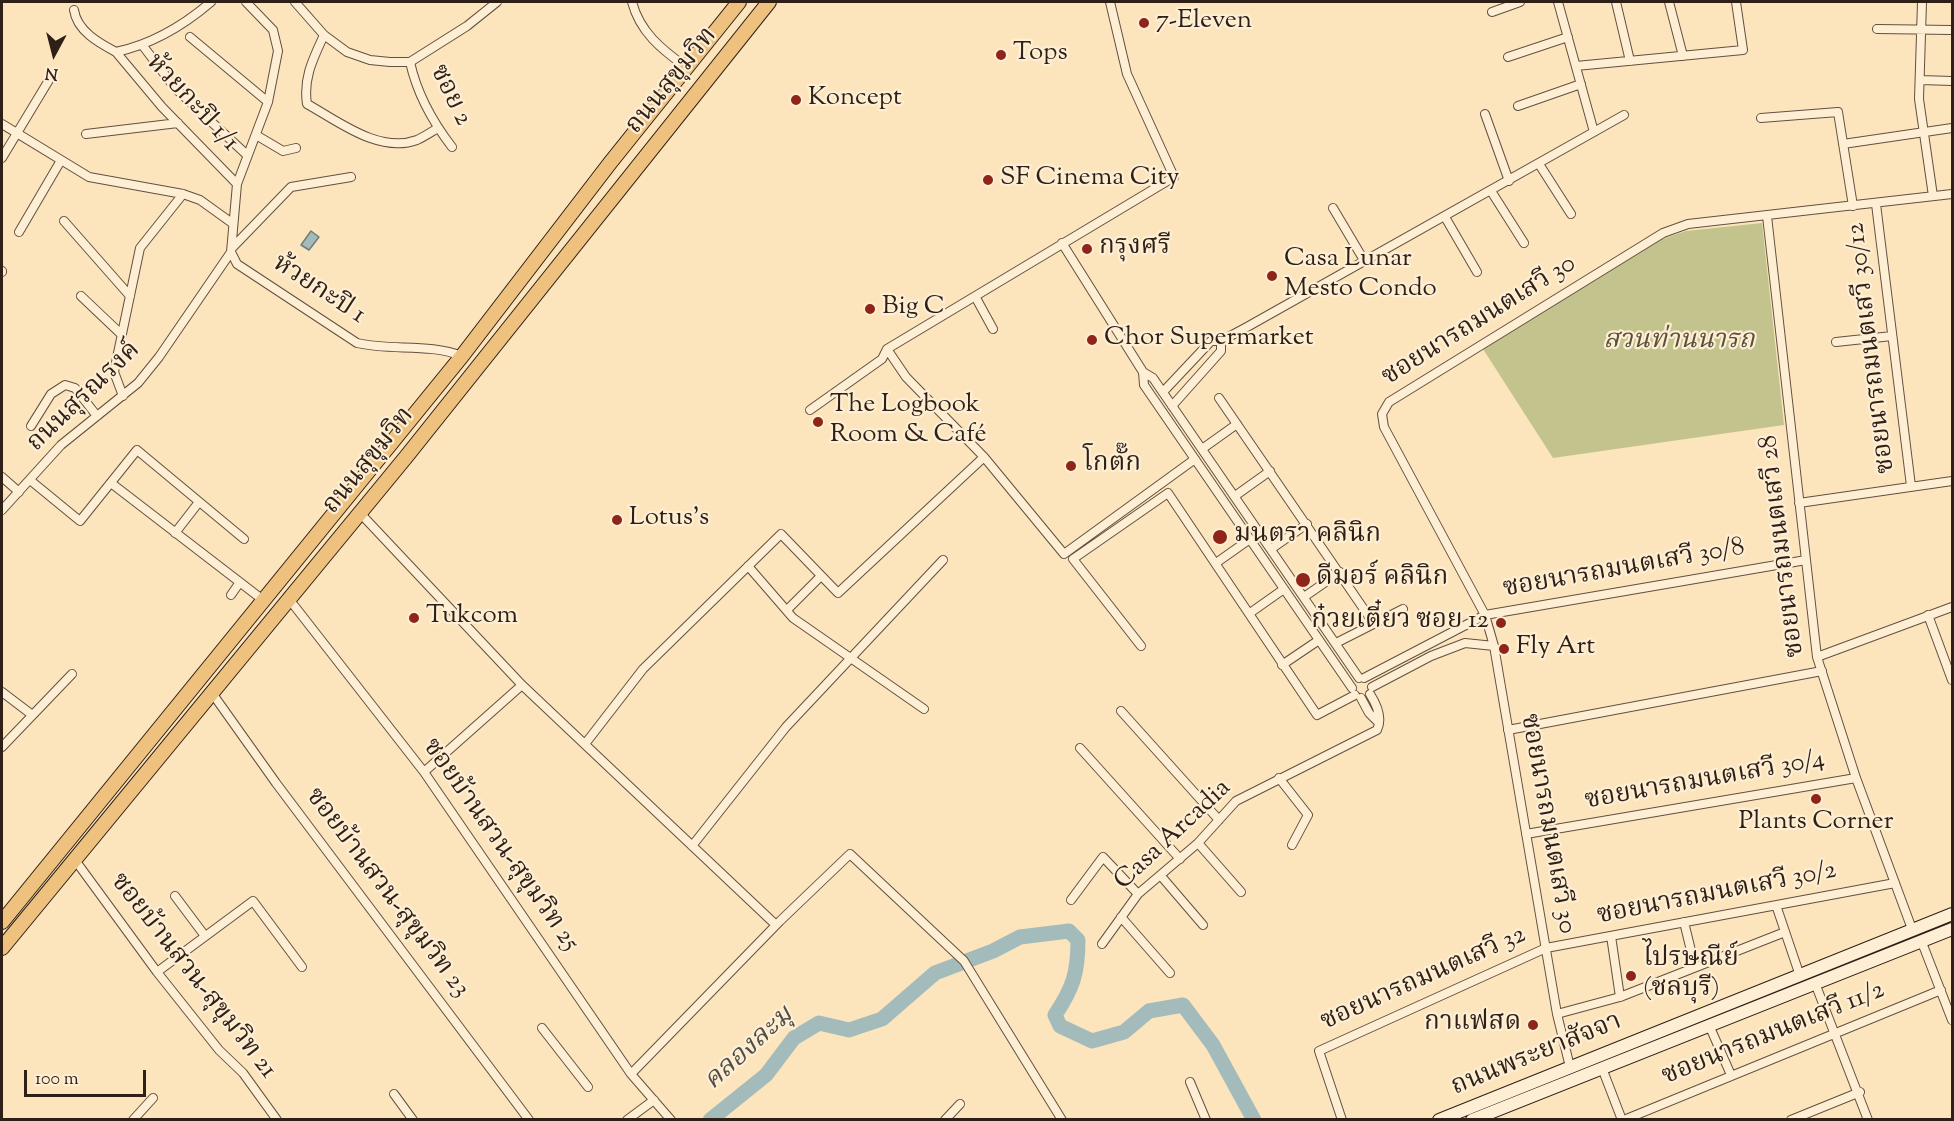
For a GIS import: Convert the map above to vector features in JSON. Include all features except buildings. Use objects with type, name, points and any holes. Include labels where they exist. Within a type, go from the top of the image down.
[{"type":"main road","name":"ถนนสุขุมวิท","points":[[2,922],[462,356],[739,2]]},
{"type":"main road","name":"ถนนสุขุมวิท","points":[[2,948],[360,513],[769,2]]},
{"type":"main road","points":[[708,40],[722,42],[727,54]]},
{"type":"main road","points":[[193,687],[209,696]]},
{"type":"main road","name":"ถนนพระยาสัจจา","points":[[1439,1119],[1799,973],[1953,914]]},
{"type":"main road","points":[[1931,922],[1936,935]]},
{"type":"main road","name":"ถนนพระยาสัจจา","points":[[1472,1119],[1953,929]]},
{"type":"main road","points":[[1907,931],[1908,946]]},
{"type":"street","points":[[116,52],[143,46],[177,27],[212,2]]},
{"type":"street","points":[[232,250],[232,223],[237,184],[268,102],[278,51],[273,30],[246,2]]},
{"type":"street","points":[[295,2],[324,35],[347,52],[370,60],[410,62],[467,26],[496,2]]},
{"type":"street","points":[[626,2],[658,48],[686,67]]},
{"type":"street","points":[[632,2],[635,14]]},
{"type":"street","points":[[810,410],[882,359],[887,350],[1174,177],[1127,74],[1111,2]]},
{"type":"street","points":[[1492,12],[1520,2]]},
{"type":"street","points":[[1558,2],[1594,132]]},
{"type":"street","points":[[1617,2],[1630,61]]},
{"type":"street","points":[[1669,2],[1683,56]]},
{"type":"street","points":[[1576,66],[1743,50],[1737,2]]},
{"type":"street","points":[[1922,2],[1920,81],[1933,196]]},
{"type":"street","name":"ห้วยกะปิ 1/1","points":[[74,10],[75,20],[87,33],[116,52],[178,123],[237,184]]},
{"type":"street","points":[[1877,29],[1953,30]]},
{"type":"street","points":[[324,35],[307,72],[304,88],[307,104],[365,136],[387,142],[415,140],[438,128]]},
{"type":"street","points":[[190,37],[268,102]]},
{"type":"street","points":[[1508,57],[1568,37]]},
{"type":"street","points":[[143,46],[175,88],[247,155]]},
{"type":"street","name":"ซอย 2","points":[[410,62],[416,86],[438,128],[452,147]]},
{"type":"street","points":[[2,158],[52,75]]},
{"type":"street","points":[[1920,81],[1953,81]]},
{"type":"street","points":[[1518,106],[1581,84]]},
{"type":"street","points":[[1761,118],[1838,112],[1853,206]]},
{"type":"street","points":[[1485,114],[1509,181]]},
{"type":"street","points":[[1163,392],[1211,341],[1221,341],[1624,115]]},
{"type":"street","points":[[86,134],[178,123]]},
{"type":"street","points":[[2,124],[60,162],[89,177],[183,194],[200,200],[232,223]]},
{"type":"street","points":[[1843,144],[1953,128]]},
{"type":"street","points":[[256,135],[279,150],[286,152],[296,148]]},
{"type":"street","points":[[19,232],[60,162]]},
{"type":"street","points":[[1539,164],[1571,214]]},
{"type":"street","name":"ถนนสุรณรงค์","points":[[2,510],[61,445],[138,383],[159,357],[232,250],[291,187],[351,177]]},
{"type":"street","points":[[1491,191],[1524,243]]},
{"type":"street","points":[[123,396],[114,372],[140,248],[183,194]]},
{"type":"street","name":"ซอยนารถมนตเสวี 30","points":[[1570,1067],[1557,1014],[1494,646],[1485,615],[1384,426],[1382,414],[1389,402],[1663,233],[1688,224],[1953,194]]},
{"type":"street","name":"ซอยนารถมนตเสวี 30/12","points":[[1876,204],[1911,486]]},
{"type":"street","points":[[1333,208],[1365,262]]},
{"type":"street","name":"ซอยนารถมนตเสวี 28","points":[[1767,216],[1817,657],[1856,778],[1895,883],[1907,931]]},
{"type":"street","points":[[1445,217],[1477,272]]},
{"type":"street","points":[[63,221],[130,296]]},
{"type":"street","points":[[1062,243],[1143,372],[1153,378],[1362,678],[1362,692]]},
{"type":"street","name":"ห้วยกะปิ 1","points":[[232,250],[237,264],[357,343],[373,347],[444,350],[462,356]]},
{"type":"street","points":[[81,296],[121,334]]},
{"type":"street","points":[[976,298],[993,329]]},
{"type":"street","points":[[1836,342],[1892,336]]},
{"type":"street","points":[[1172,406],[1221,351],[1221,341]]},
{"type":"street","points":[[887,350],[906,377],[984,457],[1064,554],[1195,459]]},
{"type":"street","points":[[1143,372],[1144,385],[1319,640],[1362,692]]},
{"type":"street","points":[[32,426],[51,394],[65,385],[75,388],[97,416]]},
{"type":"street","points":[[1220,398],[1374,624]]},
{"type":"street","points":[[1202,449],[1237,424]]},
{"type":"street","points":[[30,480],[80,520],[137,450],[244,539]]},
{"type":"street","points":[[585,744],[643,669],[782,534],[838,593],[984,457]]},
{"type":"street","points":[[1205,474],[1215,467]]},
{"type":"street","points":[[1235,496],[1270,471]]},
{"type":"street","points":[[2,477],[20,492]]},
{"type":"street","points":[[1799,502],[1953,481]]},
{"type":"street","points":[[111,483],[262,600]]},
{"type":"street","points":[[1141,646],[1073,559],[1168,493],[1317,715],[1431,656],[1465,643],[1494,646]]},
{"type":"street","points":[[175,533],[199,502]]},
{"type":"street","points":[[360,513],[522,685],[776,925]]},
{"type":"street","points":[[1271,549],[1307,524]]},
{"type":"street","points":[[1216,563],[1250,539]]},
{"type":"street","points":[[692,846],[786,727],[943,560]]},
{"type":"street","name":"ซอยนารถมนตเสวี 30/8","points":[[1362,678],[1485,615],[1806,560]]},
{"type":"street","points":[[748,566],[793,618],[924,709]]},
{"type":"street","points":[[1274,574],[1284,568]]},
{"type":"street","points":[[1304,597],[1340,572]]},
{"type":"street","points":[[787,610],[821,576]]},
{"type":"street","points":[[231,595],[240,582]]},
{"type":"street","points":[[1250,614],[1284,589]]},
{"type":"street","name":"ซอยบ้านสวน-สุขุมวิท 25","points":[[289,599],[424,772],[631,1074],[671,1119]]},
{"type":"street","points":[[1817,657],[1953,607]]},
{"type":"street","points":[[1336,643],[1403,609]]},
{"type":"street","points":[[1928,615],[1953,680]]},
{"type":"street","points":[[1282,664],[1319,640]]},
{"type":"street","points":[[1426,645],[1431,656]]},
{"type":"street","points":[[1508,730],[1821,671]]},
{"type":"street","points":[[2,747],[31,714],[72,674]]},
{"type":"street","points":[[1362,678],[1354,682],[1362,692]]},
{"type":"street","points":[[424,772],[522,685]]},
{"type":"street","points":[[2,692],[31,714]]},
{"type":"street","name":"Casa Arcadia","points":[[1102,944],[1137,894],[1198,843],[1236,801],[1377,730],[1379,709],[1362,692]]},
{"type":"street","name":"ซอยบ้านสวน-สุขุมวิท 23","points":[[209,696],[529,1119]]},
{"type":"street","points":[[1121,711],[1219,820]]},
{"type":"street","points":[[1080,748],[1180,859]]},
{"type":"street","points":[[1279,778],[1308,815],[1292,845]]},
{"type":"street","name":"ซอยนารถมนตเสวี 30/4","points":[[1526,834],[1856,778]]},
{"type":"street","points":[[1198,843],[1241,892]]},
{"type":"street","points":[[631,1074],[776,925],[850,854],[959,956],[971,970],[1062,1119]]},
{"type":"street","points":[[1071,900],[1103,857],[1137,894]]},
{"type":"street","name":"ซอยบ้านสวน-สุขุมวิท 21","points":[[75,860],[157,972],[219,1050],[243,1073],[277,1119]]},
{"type":"street","points":[[1161,876],[1203,925]]},
{"type":"street","name":"ซอยนารถมนตเสวี 30/2","points":[[1546,948],[1895,883]]},
{"type":"street","points":[[175,896],[205,936]]},
{"type":"street","points":[[157,972],[253,901],[302,967]]},
{"type":"street","points":[[1776,905],[1799,973]]},
{"type":"street","points":[[1121,917],[1170,973]]},
{"type":"street","points":[[1684,922],[1695,967]]},
{"type":"street","points":[[1557,1014],[1620,997],[1785,932]]},
{"type":"street","points":[[1611,936],[1620,997]]},
{"type":"street","points":[[1921,940],[1953,1020]]},
{"type":"street","name":"ซอยนารถมนตเสวี 32","points":[[1342,1119],[1319,1051],[1546,948]]},
{"type":"street","points":[[1815,983],[1860,1092],[1868,1119]]},
{"type":"street","name":"ซอยนารถมนตเสวี 11/2","points":[[1602,1068],[1623,1119],[1941,990]]},
{"type":"street","points":[[1709,1025],[1731,1075]]},
{"type":"street","points":[[542,1028],[588,1087]]},
{"type":"street","points":[[1191,1082],[1206,1119]]},
{"type":"street","points":[[1791,1119],[1860,1092]]},
{"type":"street","points":[[393,1094],[413,1119]]},
{"type":"street","points":[[133,1119],[153,1098]]},
{"type":"street","points":[[627,1119],[654,1100]]},
{"type":"street","points":[[945,1119],[960,1104]]},
{"type":"green space","name":"สวนท่านนารถ","points":[[1762,223],[1784,425],[1553,458],[1483,349],[1662,239],[1686,231]]},
{"type":"water","points":[[311,231],[319,237],[309,250],[301,245]]},
{"type":"waterway","name":"คลองละมุ","points":[[710,1120],[766,1075],[794,1038],[819,1023],[849,1030],[882,1019],[935,973],[993,951],[1020,937],[1069,931],[1078,940],[1077,962],[1070,988],[1055,1015],[1060,1026],[1092,1041],[1124,1032],[1149,1011],[1183,1005],[1213,1045],[1254,1120]]},
{"type":"place","name":"7-Eleven","points":[[1144,23]]},
{"type":"place","name":"Tops","points":[[1001,55]]},
{"type":"place","name":"Koncept","points":[[796,100]]},
{"type":"place","name":"SF Cinema City","points":[[988,180]]},
{"type":"place","name":"กรุงศรี","points":[[1087,249]]},
{"type":"place","name":"Casa Lunar Mesto Condo","points":[[1272,276]]},
{"type":"place","name":"Big C","points":[[870,309]]},
{"type":"place","name":"Chor Supermarket","points":[[1092,340]]},
{"type":"place","name":"The Logbook Room & Café","points":[[818,422]]},
{"type":"place","name":"โกตั๊ก","points":[[1071,466]]},
{"type":"place","name":"Lotus's","points":[[617,520]]},
{"type":"place","name":"มนตรา คลินิก","points":[[1220,537]]},
{"type":"place","name":"ดีมอร์ คลินิก","points":[[1303,580]]},
{"type":"place","name":"Tukcom","points":[[414,618]]},
{"type":"place","name":"ก๋วยเตี๋ยว ซอย 12","points":[[1501,623]]},
{"type":"place","name":"Fly Art","points":[[1504,649]]},
{"type":"place","name":"Plants Corner","points":[[1816,799]]},
{"type":"place","name":"ไปรษณีย์ (ชลบุรี)","points":[[1631,976]]},
{"type":"place","name":"กาแฟสด","points":[[1533,1025]]}]
